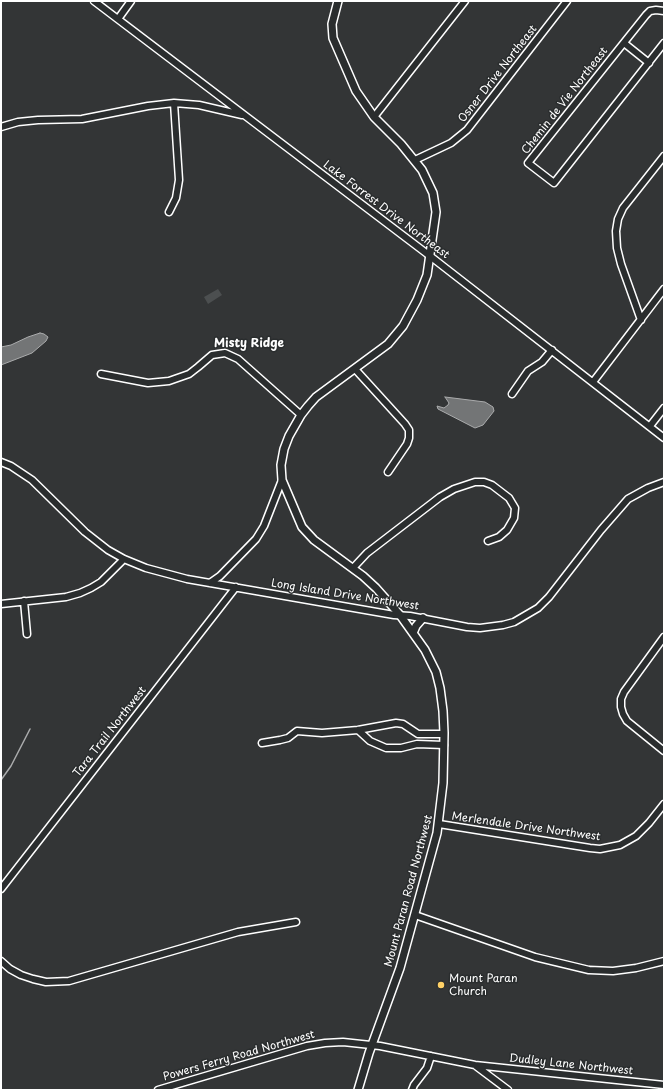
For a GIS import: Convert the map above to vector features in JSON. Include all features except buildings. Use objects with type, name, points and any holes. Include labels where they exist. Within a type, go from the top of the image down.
[{"type":"main road","name":"Mount Paran Road Northwest","points":[[338,1],[332,24],[333,38],[356,91],[374,117],[415,160],[428,181],[435,205],[436,220],[427,275],[417,300],[403,326],[388,344],[316,397],[301,415],[289,436],[284,449],[281,465],[282,480],[302,527],[314,540],[353,568],[376,588],[400,615],[430,658],[436,672],[440,688],[444,745],[443,783],[439,824],[400,968],[358,1090]]},
{"type":"main road","points":[[413,633],[416,626],[423,618]]},
{"type":"street","name":"Lake Forrest Drive Northeast","points":[[94,1],[430,256],[664,438]]},
{"type":"street","points":[[118,19],[131,1]]},
{"type":"street","points":[[374,117],[465,1]]},
{"type":"street","name":"Osner Drive Northeast","points":[[415,160],[451,143],[467,130],[566,1]]},
{"type":"street","name":"Chemin de Vie Northeast","points":[[664,12],[656,10],[646,15],[528,163],[554,183],[664,43]]},
{"type":"street","points":[[624,43],[649,63]]},
{"type":"street","points":[[1,127],[18,122],[38,120],[82,119],[148,106],[174,104],[200,105],[245,116]]},
{"type":"street","points":[[169,212],[176,198],[179,180],[174,104]]},
{"type":"street","points":[[640,320],[619,257],[616,231],[618,219],[623,208],[664,156]]},
{"type":"street","points":[[593,382],[664,289]]},
{"type":"street","points":[[512,394],[528,371],[542,362],[552,350]]},
{"type":"street","points":[[101,374],[148,383],[169,381],[189,374],[212,355],[225,353],[238,359],[301,415]]},
{"type":"street","points":[[355,369],[409,430],[407,444],[388,472]]},
{"type":"street","points":[[650,426],[664,408]]},
{"type":"street","name":"Long Island Drive Northwest","points":[[1,462],[11,466],[32,480],[93,538],[108,550],[124,559],[166,575],[480,628],[514,622],[531,613],[549,597],[601,530],[628,499],[648,488],[664,482]]},
{"type":"street","points":[[210,583],[220,576],[256,539],[264,526],[282,480]]},
{"type":"street","points":[[353,568],[367,553],[440,497],[454,489],[475,482],[484,482],[492,485],[509,498],[514,508],[514,518],[507,530],[499,537],[488,541]]},
{"type":"street","points":[[1,604],[66,597],[80,594],[101,582],[124,559]]},
{"type":"street","name":"Tara Trail Northwest","points":[[1,890],[236,587]]},
{"type":"street","points":[[24,601],[27,634]]},
{"type":"street","points":[[664,637],[624,692],[621,699],[621,707],[627,721],[664,751]]},
{"type":"street","points":[[262,743],[288,738],[297,731],[322,733],[358,730],[396,723],[403,724],[418,734],[444,734]]},
{"type":"street","points":[[358,730],[370,741],[386,748],[401,748],[417,744],[444,745]]},
{"type":"street","points":[[417,744],[418,734]]},
{"type":"street","name":"Merlendale Drive Northwest","points":[[439,824],[590,848],[600,848],[620,845],[636,836],[649,823],[664,804]]},
{"type":"street","points":[[415,915],[535,957],[589,970],[613,971],[636,968],[664,961]]},
{"type":"street","points":[[1,961],[10,969],[33,979],[46,982],[69,981],[238,932],[296,922]]},
{"type":"street","name":"Powers Ferry Road Northwest","points":[[158,1090],[307,1046],[343,1042],[373,1045],[475,1065],[508,1090]]},
{"type":"street","points":[[412,1090],[427,1068],[431,1056]]},
{"type":"street","name":"Dudley Lane Northwest","points":[[475,1065],[664,1085]]},
{"type":"shaded area","points":[[218,289],[222,295],[208,304],[204,297]]},
{"type":"shaded area","points":[[40,333],[48,337],[46,341],[32,353],[1,365],[1,347],[11,345]]},
{"type":"shaded area","points":[[445,397],[485,402],[493,407],[494,411],[483,425],[475,428],[438,409],[437,406],[444,408],[448,405],[449,403]]},
{"type":"waterway","points":[[1,780],[11,766],[30,729]]},
{"type":"place","name":"Mount Paran Church","points":[[441,985]]},
{"type":"district","name":"Misty Ridge","points":[[249,344]]}]
